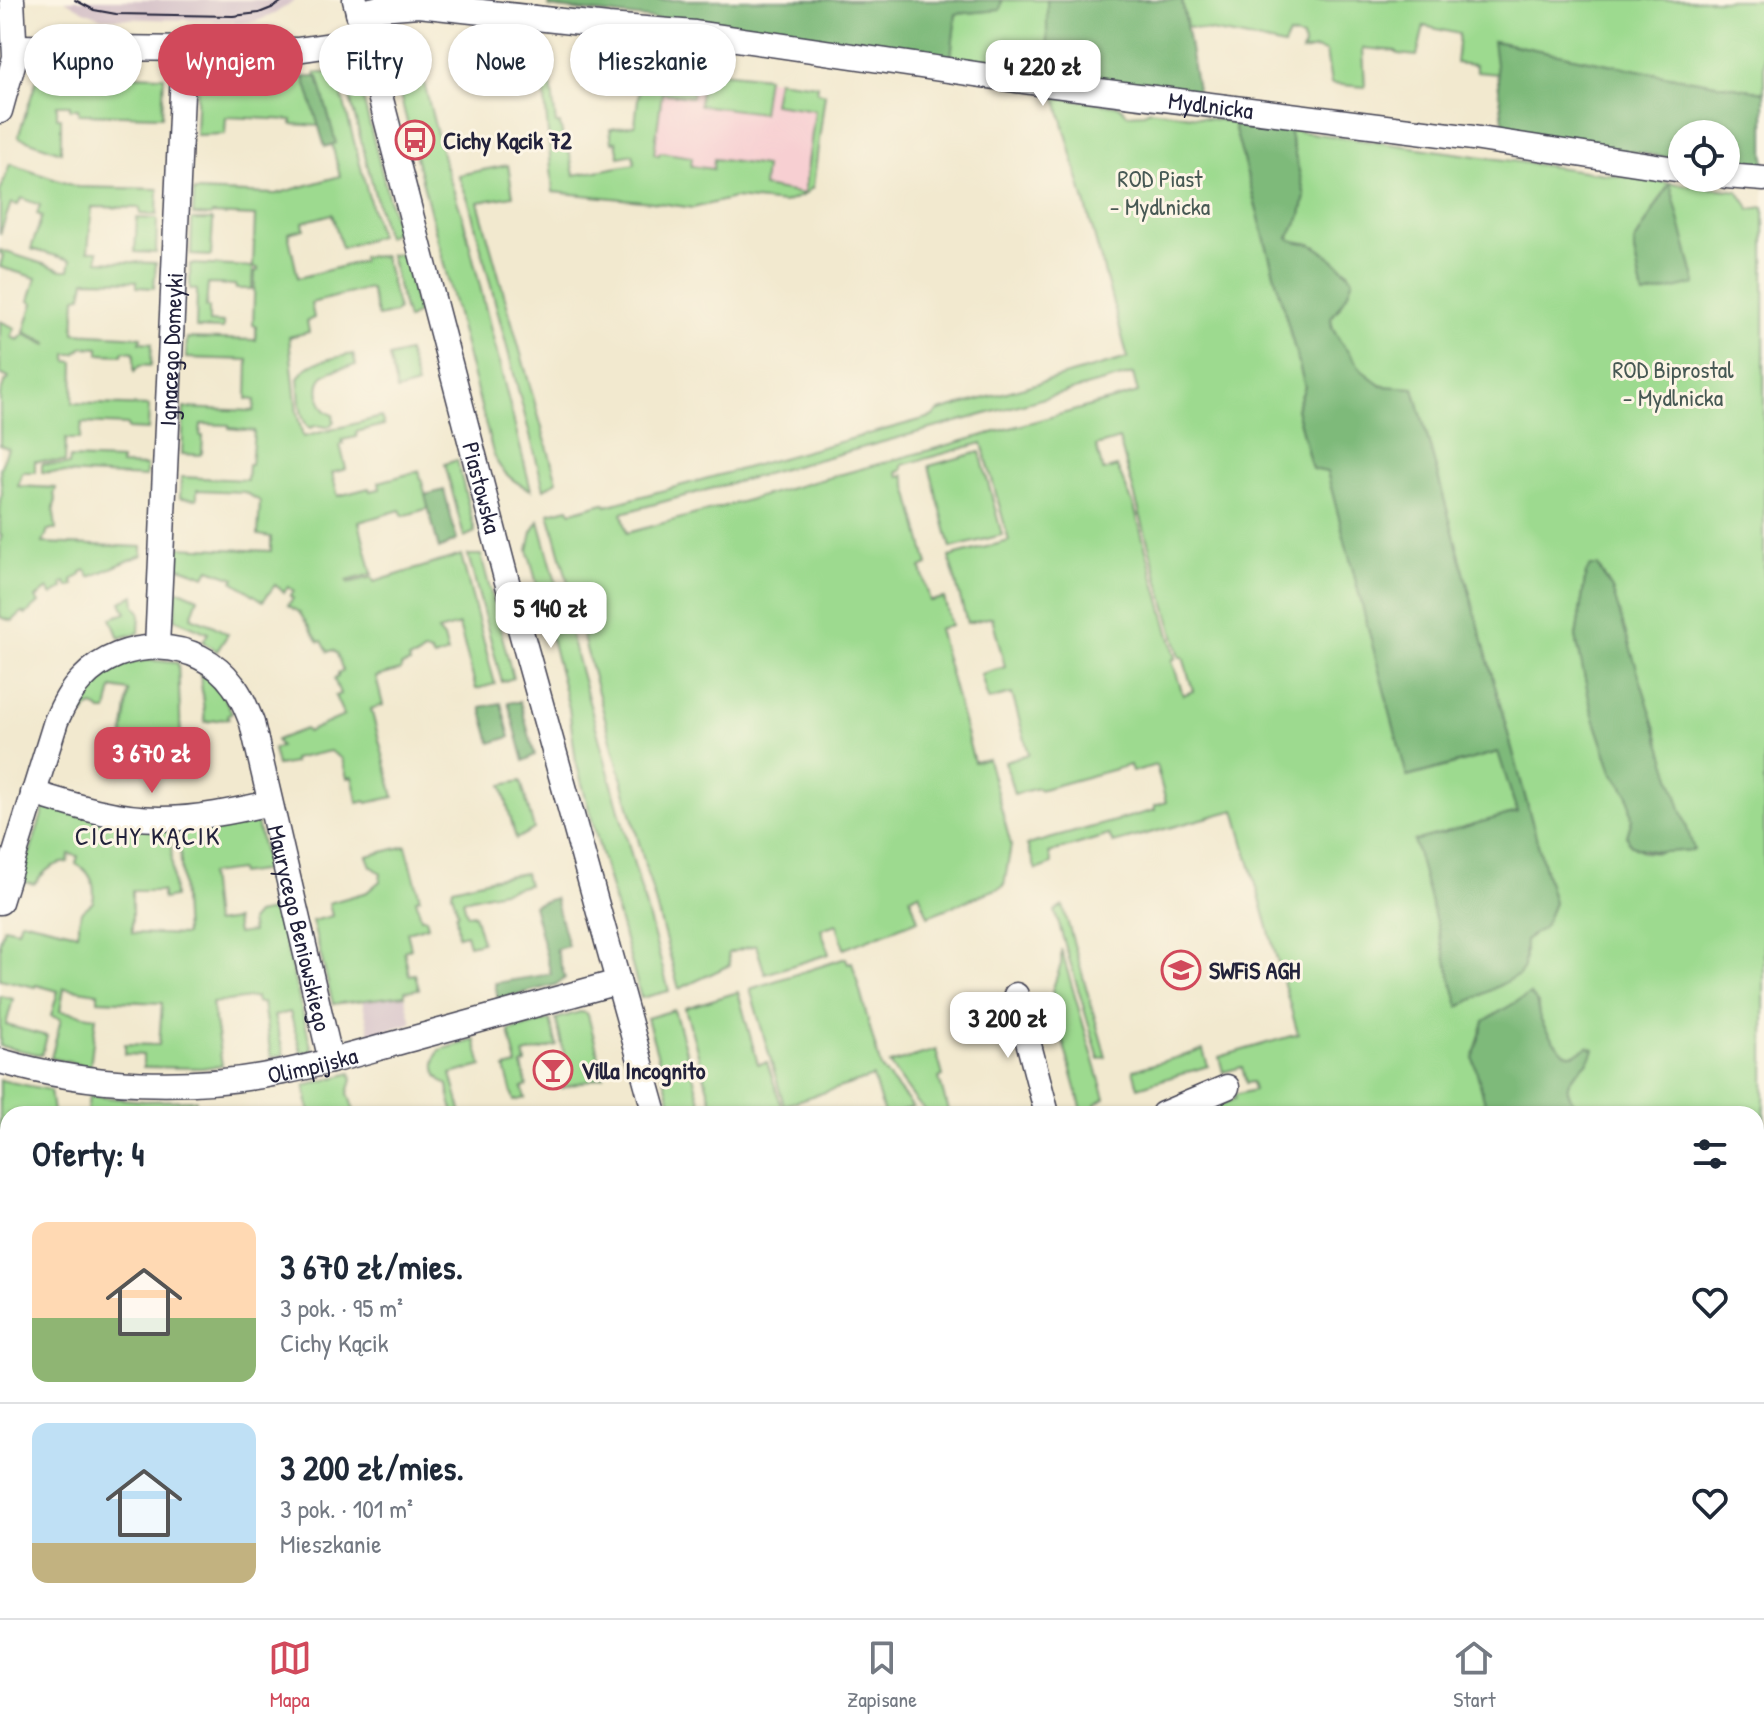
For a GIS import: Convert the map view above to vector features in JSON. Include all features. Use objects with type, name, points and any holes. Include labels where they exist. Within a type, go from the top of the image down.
[{"type":"street","points":[[0,111],[13,68],[12,0]]},
{"type":"street","name":"Mydlnicka","points":[[356,6],[418,5],[695,33],[1129,96],[1332,119],[1668,168]]},
{"type":"street","points":[[15,47],[158,49]]},
{"type":"street","name":"Ignacego Domeyki","points":[[157,647],[182,96]]},
{"type":"street","name":"Piastowska","points":[[380,96],[506,578],[653,1106]]},
{"type":"street","points":[[1740,177],[1764,179]]},
{"type":"street","name":"Maurycego Beniowskiego","points":[[0,902],[62,708],[82,678],[110,658],[138,649],[157,647],[197,655],[220,670],[234,685],[247,709],[331,1061]]},
{"type":"street","points":[[33,793],[117,815],[161,819],[201,816],[270,803]]},
{"type":"street","name":"Olimpijska","points":[[0,1061],[63,1075],[147,1083],[238,1079],[331,1061],[618,982]]},
{"type":"street","points":[[1016,995],[1045,1106]]},
{"type":"street","points":[[1182,1106],[1227,1087]]},
{"type":"shaded area","points":[[65,0],[296,0],[257,21],[234,23],[101,18]]},
{"type":"shaded area","points":[[736,78],[766,83],[767,79],[818,85],[804,195],[784,203],[734,198],[693,208],[653,154],[659,96],[736,96]]},
{"type":"shaded area","points":[[405,995],[412,1023],[370,1035],[362,1000]]},
{"type":"green space","points":[[550,0],[1002,0],[1000,10],[956,14],[951,57],[736,28],[736,24],[699,24],[549,7]]},
{"type":"green space","points":[[1002,0],[1047,0],[1047,72],[951,57],[956,14],[999,10]]},
{"type":"green space","points":[[1047,0],[1182,0],[1198,96],[1047,72]]},
{"type":"green space","points":[[1182,0],[1764,0],[1764,92],[1494,41],[1498,74],[1477,72],[1475,65],[1456,63],[1459,34],[1424,26],[1417,56],[1363,48],[1365,87],[1331,84],[1326,52],[1315,49],[1302,52],[1303,38],[1289,35],[1284,46],[1187,27]]},
{"type":"green space","points":[[1493,41],[1764,92],[1764,169],[1740,168],[1740,120],[1668,120],[1668,158],[1504,129]]},
{"type":"green space","points":[[319,73],[319,93],[315,77]]},
{"type":"green space","points":[[736,74],[767,77],[762,113],[699,105],[700,96],[736,96]]},
{"type":"green space","points":[[142,75],[158,76],[158,96],[163,96],[162,116],[79,114],[78,109],[70,109],[70,105],[57,105],[57,118],[61,118],[61,152],[18,137],[31,96],[142,96]]},
{"type":"green space","points":[[303,77],[319,126],[292,124],[292,120],[226,117],[225,134],[196,135],[197,96],[303,96]]},
{"type":"green space","points":[[304,77],[318,77],[319,96],[323,96],[336,143],[325,147]]},
{"type":"green space","points":[[777,80],[818,85],[817,92],[825,94],[813,187],[804,195],[784,203],[734,198],[693,208],[553,192],[545,96],[553,96],[556,124],[560,124],[574,175],[635,164],[633,154],[619,157],[610,129],[635,125],[638,96],[662,96],[654,154],[659,155],[660,152],[692,157],[691,166],[713,169],[714,159],[765,166],[763,187],[804,194],[815,110],[773,104]]},
{"type":"green space","points":[[320,96],[342,96],[379,236],[342,248],[332,214],[303,222],[304,229],[288,233],[298,278],[363,261],[362,257],[384,256],[398,310],[378,317],[370,288],[311,303],[314,318],[307,321],[309,332],[289,337],[297,413],[303,437],[381,417],[384,425],[356,432],[357,437],[342,440],[343,444],[340,445],[346,469],[332,473],[338,496],[369,488],[370,491],[380,489],[379,482],[419,471],[429,508],[403,516],[400,510],[359,522],[372,574],[347,581],[372,577],[374,582],[461,555],[495,684],[476,689],[459,625],[438,631],[444,638],[448,653],[434,658],[425,651],[409,659],[410,663],[401,666],[401,670],[376,677],[383,705],[371,709],[394,797],[367,803],[358,803],[352,777],[347,778],[342,759],[330,751],[277,766],[273,749],[280,747],[276,740],[305,729],[307,732],[344,716],[335,696],[340,694],[334,679],[343,671],[337,654],[333,650],[328,652],[299,612],[288,605],[294,591],[288,587],[284,592],[275,585],[263,601],[233,581],[235,578],[209,569],[205,576],[177,566],[177,547],[271,551],[271,537],[258,535],[260,501],[244,492],[197,490],[197,499],[180,498],[181,477],[247,480],[254,431],[229,428],[229,425],[201,424],[202,453],[182,454],[184,408],[254,411],[255,400],[247,399],[248,360],[186,358],[187,338],[256,340],[256,326],[253,325],[255,271],[258,268],[253,268],[252,289],[208,284],[206,307],[209,308],[209,322],[223,323],[223,329],[196,328],[197,290],[190,289],[190,264],[253,267],[255,216],[193,215],[194,191],[276,194],[340,176]]},
{"type":"green space","points":[[350,96],[362,96],[397,231],[386,237]]},
{"type":"green space","points":[[400,96],[427,96],[444,162],[463,218],[531,490],[510,478],[494,457]]},
{"type":"green space","points":[[1056,97],[1120,106],[1127,114],[1150,110],[1233,122],[1305,387],[1296,409],[1312,469],[1327,472],[1408,777],[1499,752],[1517,813],[1414,841],[1525,958],[1525,940],[1544,927],[1554,903],[1414,388],[1381,385],[1358,365],[1337,336],[1331,318],[1340,307],[1349,272],[1311,244],[1295,243],[1288,238],[1301,215],[1305,196],[1289,130],[1668,183],[1634,243],[1643,296],[1696,283],[1671,192],[1739,192],[1750,209],[1764,207],[1764,1106],[1577,1106],[1567,1088],[1571,1076],[1584,1064],[1588,1047],[1572,1055],[1561,1050],[1540,1019],[1538,1002],[1492,1106],[1218,1106],[1235,1099],[1234,1095],[1254,1090],[1252,1082],[1246,1083],[1242,1067],[1223,1072],[1219,1057],[1298,1034],[1235,810],[1113,843],[1109,835],[1049,853],[1052,864],[1036,870],[1027,845],[1155,810],[1154,806],[1166,802],[1156,765],[1132,772],[1130,765],[1014,794],[1005,761],[1029,754],[1012,694],[988,700],[981,674],[1005,667],[992,617],[967,623],[949,557],[1009,541],[982,443],[902,465],[902,470],[897,472],[899,476],[904,475],[928,565],[921,568],[930,601],[944,598],[951,625],[938,629],[974,762],[988,759],[1011,845],[1004,886],[928,916],[919,893],[910,897],[918,920],[844,949],[837,924],[821,929],[829,954],[765,974],[756,945],[728,953],[730,965],[679,989],[549,513],[569,508],[571,512],[604,503],[606,506],[931,417],[939,411],[1128,358]],"holes":[[[1133,374],[1138,393],[627,533],[622,513]],[[1119,439],[1180,657],[1183,657],[1193,691],[1183,695],[1172,660],[1176,658],[1134,506],[1117,467],[1103,471],[1096,446]],[[1598,566],[1612,590],[1658,853],[1644,852],[1630,844],[1627,836],[1632,819],[1628,794],[1612,771],[1592,712],[1576,637],[1586,573]]]},
{"type":"green space","points":[[1233,122],[1289,130],[1305,196],[1301,215],[1288,238],[1317,248],[1353,279],[1347,295],[1331,318],[1332,328],[1363,371],[1382,386],[1414,388],[1554,903],[1544,927],[1525,940],[1524,967],[1519,975],[1459,1007],[1414,841],[1517,812],[1498,752],[1407,777],[1327,472],[1312,469],[1296,409],[1305,387]]},
{"type":"green space","points":[[10,164],[77,187],[158,189],[157,215],[140,214],[140,208],[92,207],[88,251],[98,251],[98,261],[156,263],[154,288],[137,287],[137,281],[85,280],[82,296],[76,297],[74,333],[141,337],[140,342],[152,343],[151,366],[141,366],[134,373],[134,352],[99,354],[99,348],[83,347],[75,354],[67,354],[67,361],[74,362],[73,403],[149,406],[148,430],[128,429],[127,425],[82,423],[80,439],[66,439],[65,462],[35,461],[35,472],[22,472],[18,486],[56,488],[56,530],[48,530],[43,543],[142,547],[142,555],[90,577],[86,570],[81,572],[72,580],[74,585],[69,587],[65,582],[63,588],[52,595],[48,589],[36,598],[39,603],[12,621],[0,617],[0,469],[8,448],[0,445],[0,395],[9,378],[0,374],[0,321],[15,328],[11,337],[18,340],[24,334],[48,343],[24,332],[33,303],[29,301],[36,278],[0,267],[3,255],[0,250],[62,270],[69,270],[71,260],[31,249],[42,216],[37,214],[40,205],[21,198],[18,205],[11,203],[0,234],[0,192]]},
{"type":"green space","points":[[508,165],[513,196],[478,202],[557,481],[544,489],[469,202],[458,175]]},
{"type":"green space","points":[[1668,186],[1668,192],[1672,192],[1696,284],[1643,296],[1634,243]]},
{"type":"green space","points":[[137,218],[157,219],[156,253],[135,252]]},
{"type":"green space","points":[[192,220],[213,220],[211,256],[191,255]]},
{"type":"green space","points":[[403,254],[418,313],[407,320],[390,255]]},
{"type":"green space","points":[[408,352],[417,385],[397,391],[389,357]]},
{"type":"green space","points":[[353,354],[356,365],[327,374],[319,383],[321,403],[333,415],[334,421],[327,427],[309,428],[301,411],[298,379],[314,364]]},
{"type":"green space","points":[[980,452],[1002,535],[951,548],[929,466]]},
{"type":"green space","points":[[70,458],[121,460],[121,465],[146,466],[146,477],[42,472],[42,464],[69,465]]},
{"type":"green space","points":[[457,460],[475,532],[464,537],[445,464]]},
{"type":"green space","points":[[444,490],[457,540],[439,549],[425,495]]},
{"type":"green space","points":[[539,521],[669,991],[641,998],[576,762],[569,708],[528,550],[532,532]]},
{"type":"green space","points":[[468,555],[481,555],[513,678],[502,682]]},
{"type":"green space","points":[[1590,566],[1597,566],[1612,589],[1694,850],[1646,850],[1630,844],[1627,836],[1632,819],[1628,794],[1612,771],[1592,712],[1576,637],[1586,573]]},
{"type":"green space","points":[[176,591],[198,598],[191,617],[228,634],[217,651],[203,642],[208,633],[175,619]]},
{"type":"green space","points":[[134,595],[135,606],[140,612],[139,633],[119,638],[111,618],[126,613],[121,602]]},
{"type":"green space","points":[[150,660],[178,663],[181,740],[123,737],[129,691],[112,688],[107,711],[93,706],[85,714],[74,711],[95,681],[104,674],[124,665]]},
{"type":"green space","points":[[200,672],[223,695],[232,713],[228,714],[229,718],[205,722]]},
{"type":"green space","points":[[508,702],[520,702],[535,755],[524,761]]},
{"type":"green space","points":[[501,703],[510,737],[491,743],[481,707]]},
{"type":"green space","points":[[521,781],[534,829],[516,839],[502,785]]},
{"type":"green space","points":[[44,808],[170,827],[174,897],[162,899],[162,891],[132,891],[132,933],[185,935],[179,827],[255,815],[268,870],[209,874],[214,923],[235,920],[237,934],[252,932],[250,921],[256,914],[271,911],[279,917],[312,1051],[301,1052],[290,1012],[274,1016],[284,1055],[271,1057],[263,1003],[257,1003],[256,997],[212,1003],[222,1065],[202,1068],[143,1067],[143,1055],[125,1054],[125,1044],[159,1045],[162,1003],[98,1000],[98,993],[64,988],[60,1011],[96,1017],[90,1067],[51,1058],[61,1019],[51,1016],[58,991],[0,979],[0,941],[4,927],[18,930],[21,920],[77,933],[81,912],[93,902],[92,880],[76,864],[78,856],[69,854],[68,862],[49,869],[34,884],[21,881]]},
{"type":"green space","points":[[406,846],[420,898],[416,899],[421,918],[426,918],[428,926],[407,932],[411,948],[404,951],[409,975],[415,974],[419,989],[405,991],[405,995],[333,1004],[312,921],[332,916],[329,903],[367,892],[380,881],[381,873],[371,866],[367,856]]},
{"type":"green space","points":[[525,873],[528,885],[463,900],[467,915],[474,914],[482,942],[469,945],[466,934],[458,936],[453,888]]},
{"type":"green space","points":[[555,898],[568,946],[556,949],[565,978],[555,985],[498,999],[495,983],[551,974],[533,905]]},
{"type":"green space","points":[[1063,906],[1106,1057],[1099,1059],[1055,911]]},
{"type":"green space","points":[[1061,949],[1105,1098],[1095,1106],[1081,1106],[1053,1005],[1052,991],[1061,964]]},
{"type":"green space","points":[[846,958],[848,963],[852,962],[881,1068],[912,1106],[882,1106],[873,1077],[784,1105],[750,989]]},
{"type":"green space","points":[[738,992],[758,1064],[767,1062],[781,1106],[713,1106],[685,1008]]},
{"type":"green space","points":[[1530,994],[1552,1039],[1566,1053],[1572,1054],[1588,1047],[1594,1049],[1568,1084],[1568,1091],[1577,1106],[1486,1106],[1473,1058],[1484,1021]]},
{"type":"green space","points":[[0,996],[13,999],[6,1025],[47,1036],[42,1055],[0,1046]]},
{"type":"green space","points":[[674,1010],[702,1106],[672,1106],[647,1018]]},
{"type":"green space","points":[[580,1012],[588,1015],[604,1076],[562,1088],[561,1081],[570,1078],[556,1019]]},
{"type":"green space","points":[[550,1020],[557,1046],[524,1054],[526,1063],[522,1065],[527,1086],[522,1088],[525,1098],[514,1101],[505,1068],[517,1065],[509,1031]]},
{"type":"green space","points":[[475,1040],[482,1066],[451,1074],[460,1106],[452,1106],[448,1085],[435,1071],[439,1050]]},
{"type":"green space","points":[[936,1050],[947,1106],[921,1106],[889,1064]]},
{"type":"green space","points":[[1203,1050],[1208,1066],[1138,1087],[1133,1070]]},
{"type":"green space","points":[[351,1073],[348,1093],[352,1106],[309,1106],[305,1086]]},
{"type":"green space","points":[[0,1080],[50,1090],[52,1106],[0,1106]]},
{"type":"green space","points":[[89,1096],[143,1101],[196,1100],[196,1106],[88,1106]]},
{"type":"tram line","points":[[75,0],[94,10],[116,14],[233,16],[259,13],[284,0]]},
{"type":"place","name":"Cichy Kącik 72","points":[[415,140]]},
{"type":"place","name":"SWFiS AGH","points":[[1181,970]]},
{"type":"place","name":"Villa Incognito","points":[[553,1070]]},
{"type":"district","name":"CICHY KĄCIK","points":[[148,835]]},
{"type":"park label","name":"ROD Piast - Mydlnicka","points":[[1160,192]]},
{"type":"park label","name":"ROD Biprostal - Mydlnicka","points":[[1673,383]]}]
